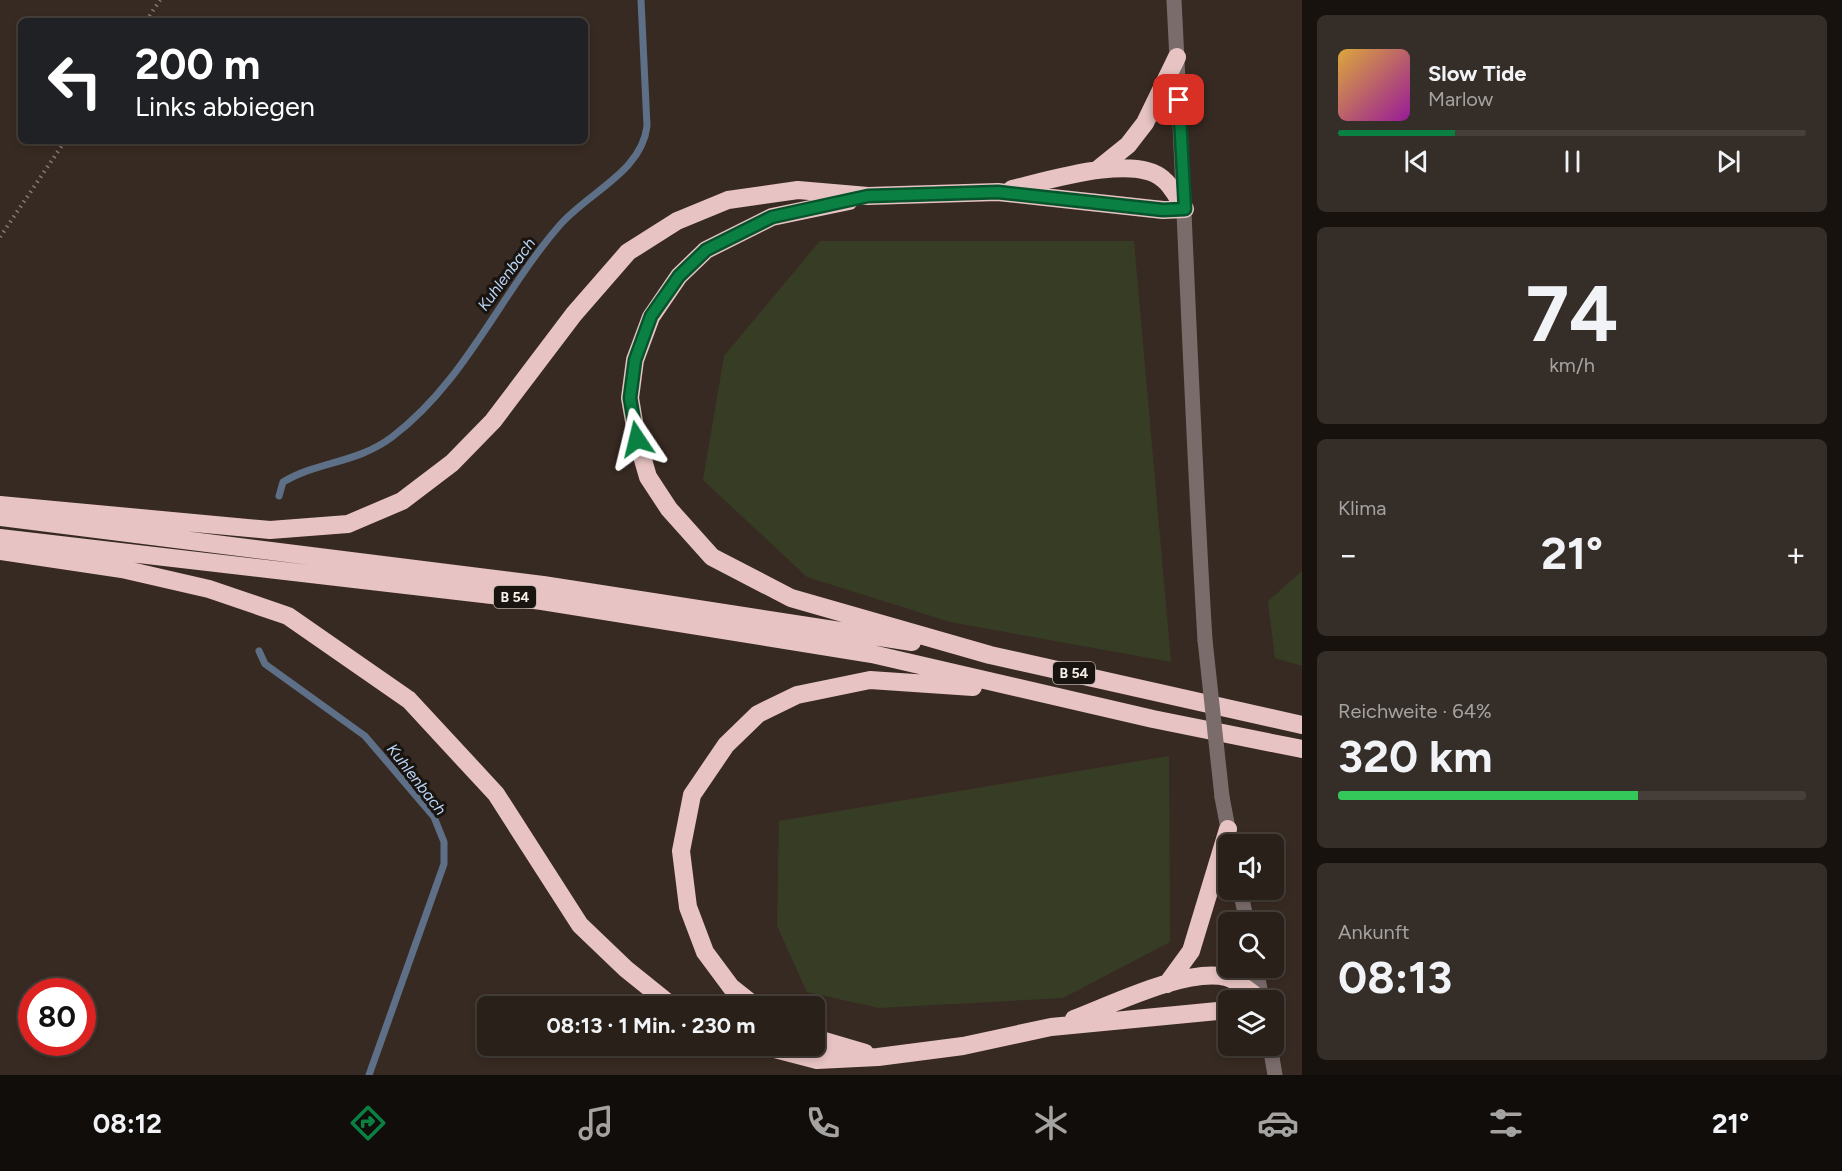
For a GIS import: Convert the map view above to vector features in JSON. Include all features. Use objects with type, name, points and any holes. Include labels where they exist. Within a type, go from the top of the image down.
[{"type":"highway","points":[[1096,170],[1128,145],[1145,123],[1177,57]]},
{"type":"highway","points":[[998,192],[1096,170],[1148,171],[1162,178],[1185,209]]},
{"type":"highway","points":[[0,505],[270,531],[348,524],[402,501],[452,463],[493,421],[574,314],[628,252],[676,221],[728,200],[798,190],[868,196],[998,192],[1163,210],[1185,209]]},
{"type":"highway","points":[[868,196],[772,217],[706,250],[679,276],[651,316],[635,360],[630,398],[637,439],[648,477],[658,493],[669,509],[712,557],[791,598],[990,655]]},
{"type":"highway","name":"B 54","points":[[0,517],[543,585],[990,655],[1302,725]]},
{"type":"highway","name":"B 54","points":[[0,538],[542,601],[872,654],[1025,690],[1302,749]]},
{"type":"highway","points":[[0,551],[122,569],[209,589],[288,616],[409,700],[496,794],[580,925],[626,969],[660,996]]},
{"type":"highway","points":[[742,996],[731,987],[705,952],[688,907],[681,851],[692,795],[726,745],[758,714],[797,695],[870,680],[1025,690]]},
{"type":"highway","points":[[1167,984],[1191,951],[1218,872]]},
{"type":"highway","points":[[1051,1027],[1167,984],[1202,974],[1228,977],[1247,990]]},
{"type":"highway","points":[[802,1056],[817,1060],[878,1057],[963,1046],[1051,1027],[1218,1011]]},
{"type":"highway","points":[[825,1041],[878,1057]]},
{"type":"street","points":[[1174,0],[1185,209],[1193,433],[1205,640],[1222,797],[1229,834]]},
{"type":"street","points":[[1272,1056],[1275,1075]]},
{"type":"path","points":[[148,18],[160,0]]},
{"type":"path","points":[[0,237],[63,144]]},
{"type":"green space","points":[[820,241],[1134,241],[1171,662],[950,622],[807,577],[703,480],[724,356]]},
{"type":"green space","points":[[1302,571],[1302,666],[1275,658],[1268,601]]},
{"type":"green space","points":[[1169,756],[1170,942],[1063,998],[879,1008],[807,992],[777,926],[779,821]]},
{"type":"waterway","name":"Kuhlenbach","points":[[279,496],[283,482],[296,475],[351,458],[378,446],[418,415],[462,364],[538,252],[559,226],[612,181],[635,156],[643,142],[647,126],[641,0]]},
{"type":"waterway","name":"Kuhlenbach","points":[[259,651],[265,664],[365,736],[434,817],[444,842],[444,864],[369,1075]]},
{"type":"route","points":[[637,439],[630,398],[635,360],[651,316],[679,276],[706,250],[772,217],[868,196],[998,192],[1163,210],[1185,209],[1179,100]]}]
